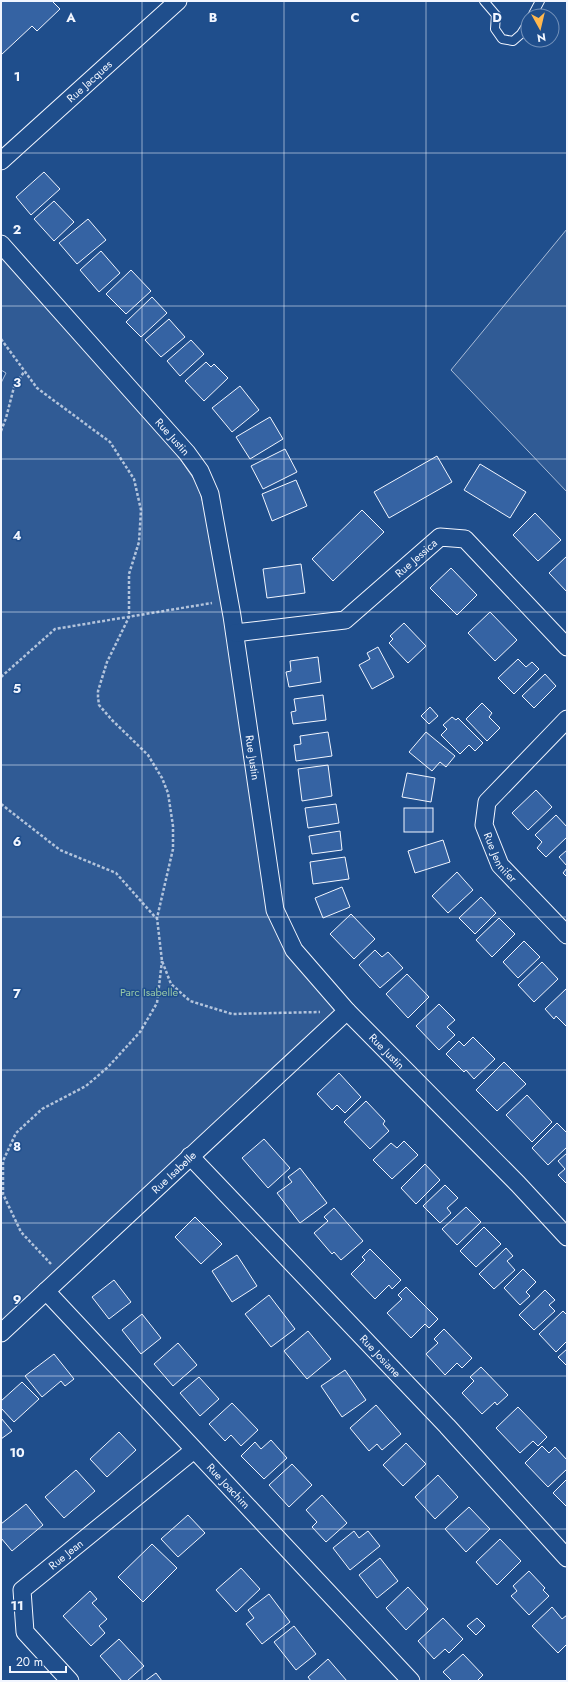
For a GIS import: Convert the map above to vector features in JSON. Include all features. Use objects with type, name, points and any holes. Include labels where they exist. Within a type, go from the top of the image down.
[{"type":"street","name":"Rue Jacques","points":[[1,161],[178,1]]},
{"type":"street","name":"Rue Justin","points":[[1,244],[187,453],[200,471],[210,494],[229,600],[275,910],[294,950],[347,1011],[518,1184],[567,1237]]},
{"type":"street","name":"Rue Jessica","points":[[234,633],[346,620],[440,537],[465,539],[567,647]]},
{"type":"street","name":"Rue Jennifer","points":[[567,719],[487,802],[484,825],[500,865],[567,935]]},
{"type":"street","name":"Rue Isabelle","points":[[1,1333],[347,1011]]},
{"type":"street","name":"Rue Josiane","points":[[190,1156],[447,1426],[567,1558]]},
{"type":"street","name":"Rue Joachim","points":[[46,1292],[411,1681]]},
{"type":"street","name":"Rue Jean","points":[[70,1681],[24,1632],[22,1590],[194,1450]]},
{"type":"lane","points":[[484,1],[496,15],[495,29],[502,39],[513,41],[520,35]]},
{"type":"path","points":[[1,339],[37,388],[110,442],[134,479],[141,510],[139,542],[129,574],[129,617],[107,662],[98,691],[98,697],[99,705],[112,720],[148,755],[162,778],[168,793],[173,826],[173,849],[157,918],[162,961],[157,1003],[140,1032],[108,1067],[86,1086],[42,1110],[16,1133],[2,1161],[3,1194],[21,1232],[62,1276]]},
{"type":"path","points":[[1,431],[14,387],[24,372]]},
{"type":"path","points":[[1,677],[55,629],[229,600]]},
{"type":"path","points":[[1,804],[60,850],[116,873],[157,918]]},
{"type":"path","points":[[162,961],[171,984],[190,1001],[232,1014],[347,1011]]},
{"type":"shaded area","points":[[567,229],[567,492],[451,370]]},
{"type":"shaded area","name":"Parc Isabelle","points":[[1,247],[178,456],[198,485],[229,599],[275,910],[347,1011],[1,1333],[1,383],[6,373],[1,370]]},
{"type":"building","points":[[1,1],[52,1],[60,9],[37,31],[32,26],[1,55]]},
{"type":"building","points":[[44,172],[60,189],[31,215],[16,197]]},
{"type":"building","points":[[54,201],[74,222],[54,241],[34,219]]},
{"type":"building","points":[[88,219],[106,240],[77,264],[59,243]]},
{"type":"building","points":[[101,251],[120,273],[99,292],[80,270]]},
{"type":"building","points":[[131,270],[151,291],[126,314],[106,294]]},
{"type":"building","points":[[152,297],[167,313],[141,337],[126,322]]},
{"type":"building","points":[[169,319],[185,337],[161,357],[145,340]]},
{"type":"building","points":[[191,340],[204,354],[180,376],[167,361]]},
{"type":"building","points":[[206,362],[211,367],[214,364],[228,378],[204,401],[185,381]]},
{"type":"building","points":[[240,386],[259,410],[232,432],[212,408]]},
{"type":"building","points":[[270,417],[283,439],[250,459],[236,437]]},
{"type":"building","points":[[285,449],[297,472],[263,489],[251,466]]},
{"type":"building","points":[[437,456],[452,482],[389,518],[374,492]]},
{"type":"building","points":[[480,464],[526,492],[510,518],[464,490]]},
{"type":"building","points":[[296,480],[307,506],[272,521],[262,494]]},
{"type":"building","points":[[362,510],[384,532],[333,581],[312,559]]},
{"type":"building","points":[[535,513],[561,540],[538,561],[513,535]]},
{"type":"building","points":[[567,556],[567,592],[549,573]]},
{"type":"building","points":[[301,564],[305,593],[267,598],[263,569]]},
{"type":"building","points":[[451,568],[477,595],[457,615],[430,588]]},
{"type":"building","points":[[490,612],[517,640],[495,661],[468,633]]},
{"type":"building","points":[[404,623],[426,646],[408,663],[389,643],[393,639],[390,636]]},
{"type":"building","points":[[378,647],[394,677],[372,689],[359,665],[370,659],[367,653]]},
{"type":"building","points":[[318,657],[321,682],[289,687],[286,672],[291,671],[290,661]]},
{"type":"building","points":[[518,659],[526,667],[532,662],[539,669],[514,694],[498,678]]},
{"type":"building","points":[[545,674],[556,686],[534,708],[522,696]]},
{"type":"building","points":[[323,695],[326,720],[293,724],[291,712],[296,711],[294,699]]},
{"type":"building","points":[[482,703],[492,713],[489,717],[500,728],[487,741],[466,719]]},
{"type":"building","points":[[430,707],[438,716],[429,724],[421,716]]},
{"type":"building","points":[[452,717],[456,720],[458,718],[483,743],[475,751],[469,745],[460,754],[441,735],[447,729],[443,725]]},
{"type":"building","points":[[328,732],[332,756],[296,761],[294,745],[301,744],[300,736]]},
{"type":"building","points":[[426,732],[455,756],[446,767],[440,762],[432,771],[409,752]]},
{"type":"building","points":[[328,765],[332,796],[302,801],[298,769]]},
{"type":"building","points":[[407,773],[435,778],[431,802],[402,797]]},
{"type":"building","points":[[536,790],[552,807],[528,830],[512,813]]},
{"type":"building","points":[[336,804],[339,823],[308,828],[305,808]]},
{"type":"building","points":[[404,808],[433,808],[433,832],[404,832]]},
{"type":"building","points":[[556,815],[567,827],[567,837],[546,857],[537,848],[542,842],[535,835]]},
{"type":"building","points":[[340,831],[342,850],[312,854],[309,836]]},
{"type":"building","points":[[443,840],[450,862],[415,873],[408,851]]},
{"type":"building","points":[[567,850],[567,866],[559,857]]},
{"type":"building","points":[[345,857],[349,879],[313,884],[310,862]]},
{"type":"building","points":[[567,868],[567,877],[563,873]]},
{"type":"building","points":[[457,872],[473,890],[448,913],[432,896]]},
{"type":"building","points":[[342,887],[350,907],[323,918],[315,898]]},
{"type":"building","points":[[481,897],[496,913],[475,934],[459,918]]},
{"type":"building","points":[[351,914],[375,939],[354,959],[330,934]]},
{"type":"building","points":[[499,918],[515,934],[492,957],[476,940]]},
{"type":"building","points":[[524,941],[540,957],[518,978],[503,962]]},
{"type":"building","points":[[375,950],[382,957],[388,952],[403,968],[380,988],[359,965]]},
{"type":"building","points":[[542,962],[558,979],[534,1002],[518,985]]},
{"type":"building","points":[[407,974],[429,997],[408,1018],[386,994]]},
{"type":"building","points":[[567,988],[567,1027],[556,1016],[554,1019],[545,1009]]},
{"type":"building","points":[[439,1004],[455,1020],[447,1027],[455,1035],[439,1050],[416,1026]]},
{"type":"building","points":[[473,1037],[495,1059],[474,1079],[466,1070],[464,1072],[446,1054],[459,1041],[464,1046]]},
{"type":"building","points":[[504,1062],[526,1084],[497,1111],[476,1090]]},
{"type":"building","points":[[339,1073],[361,1097],[345,1113],[337,1105],[332,1110],[317,1094]]},
{"type":"building","points":[[527,1095],[552,1122],[532,1142],[506,1115]]},
{"type":"building","points":[[366,1101],[385,1121],[383,1124],[389,1131],[370,1149],[344,1122]]},
{"type":"building","points":[[557,1123],[567,1133],[567,1147],[548,1165],[532,1148]]},
{"type":"building","points":[[264,1139],[290,1168],[268,1188],[242,1158]]},
{"type":"building","points":[[404,1141],[418,1155],[392,1179],[373,1160],[391,1143],[397,1148]]},
{"type":"building","points":[[567,1153],[567,1184],[558,1175],[565,1169],[558,1161]]},
{"type":"building","points":[[425,1164],[440,1180],[416,1204],[401,1188]]},
{"type":"building","points":[[300,1168],[327,1203],[300,1223],[277,1193],[292,1182],[288,1177]]},
{"type":"building","points":[[445,1185],[458,1198],[447,1208],[451,1213],[440,1223],[423,1206]]},
{"type":"building","points":[[466,1207],[481,1222],[457,1245],[442,1229]]},
{"type":"building","points":[[334,1208],[363,1241],[341,1260],[334,1252],[332,1254],[314,1233],[328,1221],[324,1217]]},
{"type":"building","points":[[195,1217],[222,1244],[201,1264],[175,1237]]},
{"type":"building","points":[[484,1227],[501,1244],[476,1267],[460,1251]]},
{"type":"building","points":[[506,1248],[513,1256],[507,1261],[515,1270],[494,1289],[479,1274]]},
{"type":"building","points":[[370,1249],[401,1280],[392,1289],[389,1285],[375,1299],[351,1274],[365,1260],[362,1257]]},
{"type":"building","points":[[237,1255],[257,1286],[232,1302],[212,1271]]},
{"type":"building","points":[[523,1269],[536,1282],[526,1292],[530,1296],[520,1305],[504,1288]]},
{"type":"building","points":[[114,1280],[131,1302],[109,1319],[92,1297]]},
{"type":"building","points":[[406,1287],[438,1319],[429,1328],[425,1324],[411,1338],[387,1313],[402,1299],[398,1295]]},
{"type":"building","points":[[545,1290],[555,1300],[549,1305],[555,1311],[534,1330],[519,1315]]},
{"type":"building","points":[[269,1295],[295,1329],[271,1347],[245,1314]]},
{"type":"building","points":[[563,1311],[567,1315],[567,1341],[556,1352],[539,1334]]},
{"type":"building","points":[[142,1314],[161,1338],[141,1354],[122,1330]]},
{"type":"building","points":[[444,1329],[472,1358],[462,1368],[457,1363],[445,1375],[426,1354],[438,1343],[434,1339]]},
{"type":"building","points":[[308,1331],[331,1359],[307,1379],[284,1351]]},
{"type":"building","points":[[178,1343],[197,1365],[173,1386],[154,1364]]},
{"type":"building","points":[[567,1349],[567,1366],[558,1357]]},
{"type":"building","points":[[54,1354],[74,1379],[65,1386],[61,1381],[42,1397],[25,1376]]},
{"type":"building","points":[[481,1367],[508,1395],[497,1405],[495,1402],[482,1414],[462,1393],[474,1381],[470,1377]]},
{"type":"building","points":[[345,1370],[366,1400],[342,1417],[321,1386]]},
{"type":"building","points":[[199,1377],[219,1399],[200,1416],[180,1393]]},
{"type":"building","points":[[22,1382],[39,1399],[14,1422],[1,1408],[1,1401]]},
{"type":"building","points":[[232,1403],[258,1430],[241,1446],[231,1435],[225,1441],[209,1424]]},
{"type":"building","points":[[376,1405],[401,1434],[382,1450],[377,1444],[369,1451],[350,1428]]},
{"type":"building","points":[[518,1407],[547,1437],[538,1446],[533,1441],[520,1453],[496,1428]]},
{"type":"building","points":[[1,1418],[12,1431],[1,1439]]},
{"type":"building","points":[[119,1432],[136,1450],[107,1477],[90,1459]]},
{"type":"building","points":[[271,1440],[287,1458],[264,1479],[241,1456],[255,1442],[261,1449]]},
{"type":"building","points":[[406,1443],[426,1464],[403,1486],[383,1465]]},
{"type":"building","points":[[542,1446],[549,1453],[555,1447],[567,1460],[567,1469],[548,1487],[525,1463]]},
{"type":"building","points":[[292,1464],[312,1485],[289,1507],[269,1485]]},
{"type":"building","points":[[76,1470],[95,1491],[64,1518],[45,1497]]},
{"type":"building","points":[[438,1475],[458,1497],[435,1519],[415,1497]]},
{"type":"building","points":[[567,1479],[567,1507],[553,1493]]},
{"type":"building","points":[[322,1495],[347,1523],[326,1542],[312,1527],[317,1522],[306,1510]]},
{"type":"building","points":[[26,1504],[43,1525],[12,1551],[1,1538],[1,1524]]},
{"type":"building","points":[[469,1507],[490,1529],[466,1552],[445,1529]]},
{"type":"building","points":[[188,1515],[205,1533],[178,1557],[161,1539]]},
{"type":"building","points":[[354,1531],[359,1538],[368,1531],[380,1546],[350,1570],[333,1548]]},
{"type":"building","points":[[500,1539],[521,1561],[497,1585],[476,1562]]},
{"type":"building","points":[[152,1544],[177,1568],[143,1602],[118,1577]]},
{"type":"building","points":[[380,1558],[398,1581],[377,1598],[359,1575]]},
{"type":"building","points":[[241,1568],[260,1589],[236,1612],[216,1590]]},
{"type":"building","points":[[529,1571],[545,1588],[543,1590],[549,1596],[529,1615],[511,1596],[517,1591],[513,1586]]},
{"type":"building","points":[[408,1587],[428,1609],[406,1630],[386,1608]]},
{"type":"building","points":[[90,1591],[97,1599],[92,1603],[107,1619],[99,1626],[105,1633],[91,1646],[63,1616]]},
{"type":"building","points":[[269,1594],[290,1622],[262,1644],[246,1624],[254,1618],[248,1610]]},
{"type":"building","points":[[552,1607],[562,1619],[567,1615],[567,1644],[558,1653],[532,1626]]},
{"type":"building","points":[[443,1618],[463,1639],[449,1653],[445,1649],[434,1659],[418,1641]]},
{"type":"building","points":[[477,1618],[485,1626],[476,1635],[467,1626]]},
{"type":"building","points":[[294,1626],[316,1654],[296,1670],[274,1642]]},
{"type":"building","points":[[119,1639],[144,1666],[127,1681],[122,1681],[100,1656]]},
{"type":"building","points":[[463,1654],[483,1675],[477,1681],[452,1681],[443,1672]]},
{"type":"building","points":[[328,1659],[347,1681],[311,1681],[308,1677]]},
{"type":"building","points":[[156,1673],[162,1681],[145,1681]]}]
